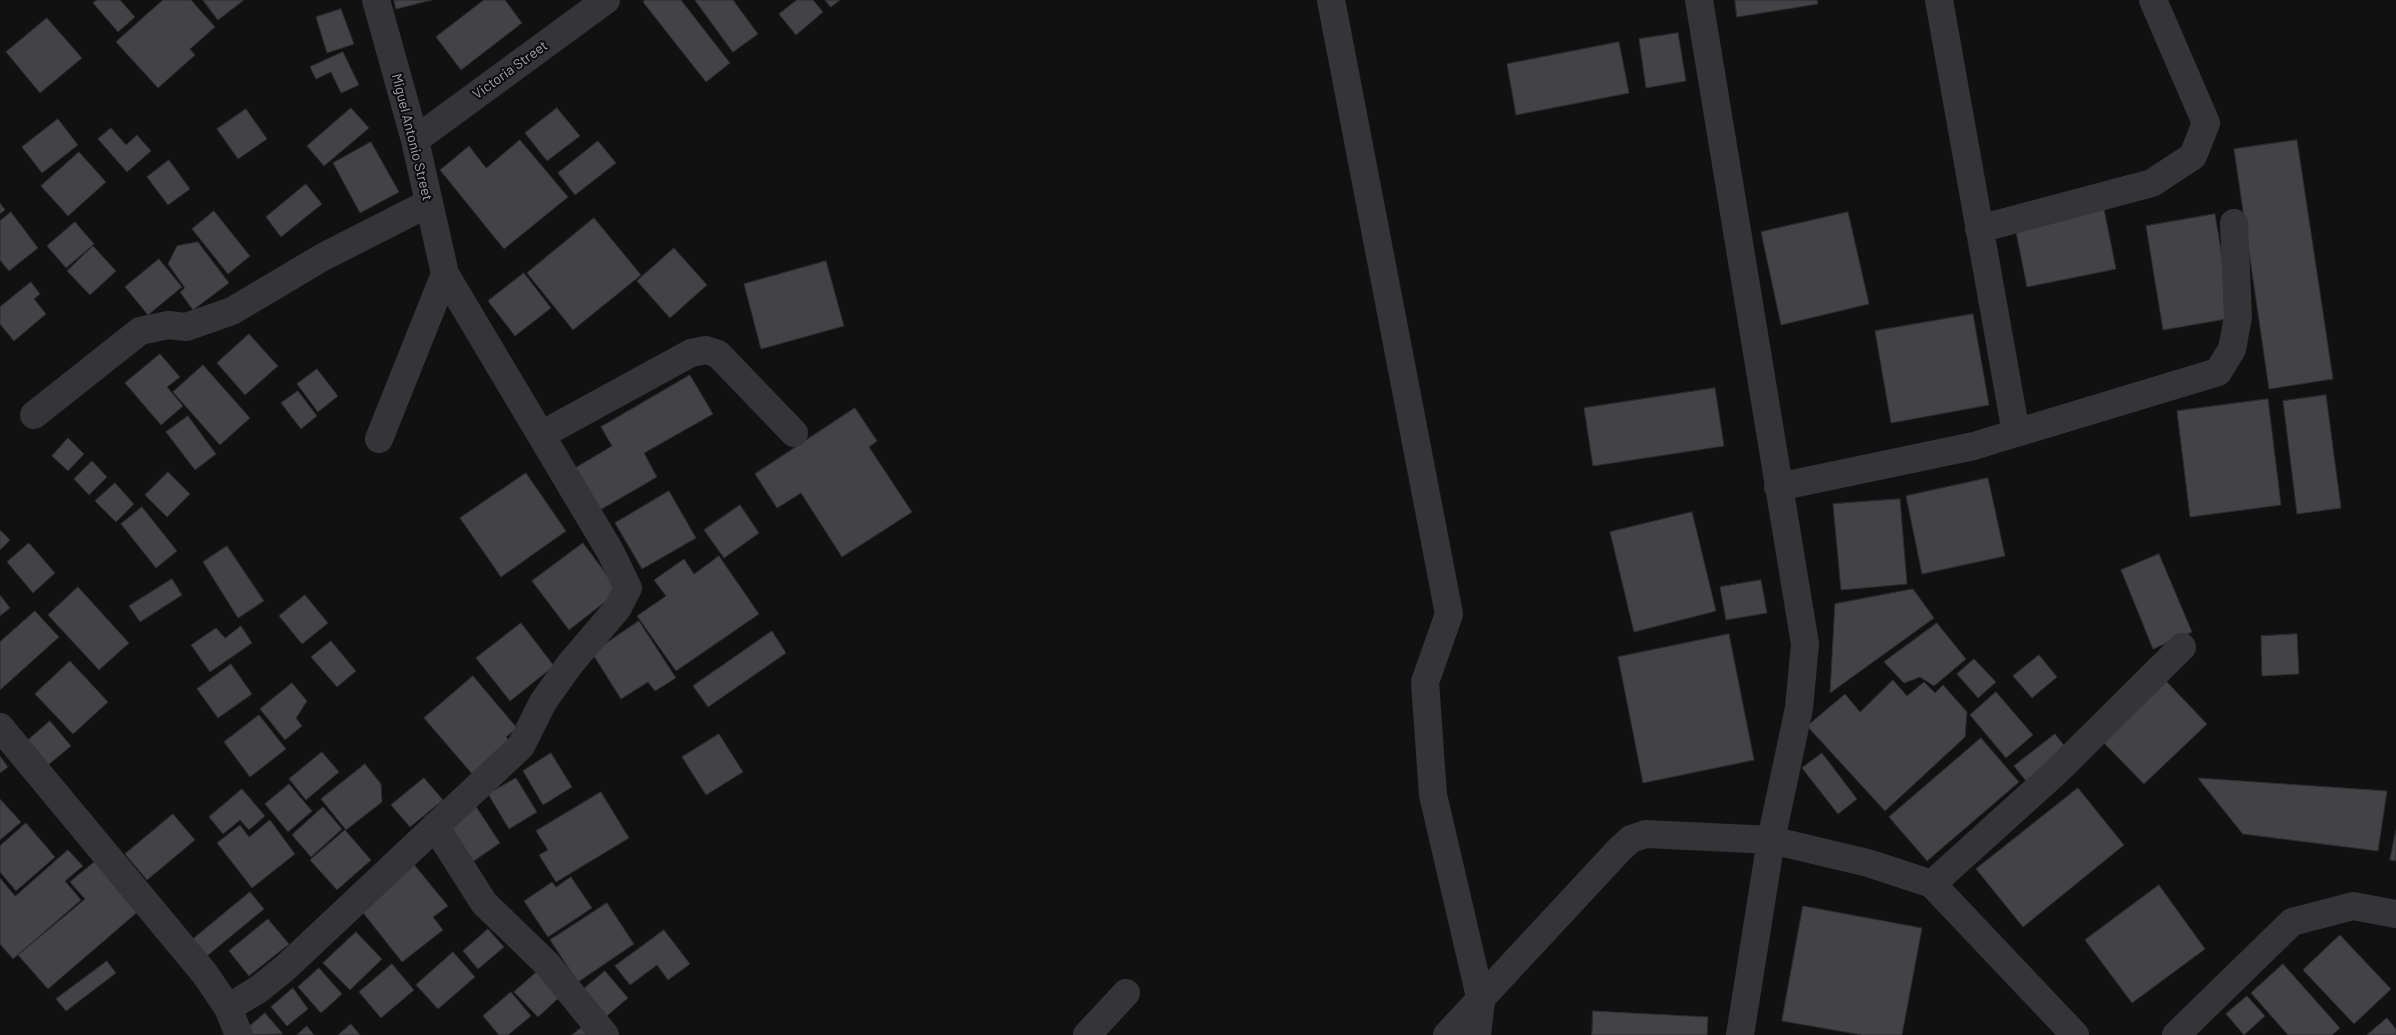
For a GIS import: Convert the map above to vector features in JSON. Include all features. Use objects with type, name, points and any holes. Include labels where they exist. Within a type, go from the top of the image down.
[{"type":"street","name":"Miguel Antonio Street","points":[[376,0],[414,140],[445,274],[610,552],[628,588],[618,609],[570,664],[547,696],[521,746],[435,826]]},
{"type":"street","name":"Victoria Street","points":[[414,140],[606,0]]},
{"type":"street","points":[[1331,0],[1449,614],[1425,682],[1432,795],[1481,1000],[1477,1035]]},
{"type":"street","points":[[1699,0],[1804,644],[1799,708],[1771,840],[1740,1035]]},
{"type":"street","points":[[1939,0],[2016,433]]},
{"type":"street","points":[[1979,229],[2152,183],[2193,156],[2206,123],[2153,0]]},
{"type":"street","points":[[34,415],[140,331],[168,325],[186,327],[232,311],[322,257],[429,203]]},
{"type":"street","points":[[1778,487],[1974,446],[2218,372],[2232,349],[2238,317],[2234,223]]},
{"type":"street","points":[[379,439],[445,274]]},
{"type":"street","points":[[541,435],[691,353],[706,350],[718,354],[794,433]]},
{"type":"street","points":[[1932,884],[2057,771],[2182,647]]},
{"type":"street","points":[[0,727],[205,974],[228,1008],[239,1035]]},
{"type":"street","points":[[228,1008],[259,989],[286,968],[435,826],[484,903],[547,964],[605,1035]]},
{"type":"street","points":[[1447,1035],[1631,839],[1646,834],[1771,840],[1868,863],[1932,884],[2075,1035]]},
{"type":"street","points":[[2176,1035],[2292,922],[2354,906],[2396,914]]},
{"type":"street","points":[[1087,1035],[1126,993]]},
{"type":"building","points":[[97,0],[120,0],[135,17],[118,32],[93,3]]},
{"type":"building","points":[[163,0],[191,0],[215,27],[190,49],[195,55],[158,88],[116,42]]},
{"type":"building","points":[[203,0],[244,0],[218,20]]},
{"type":"building","points":[[394,0],[432,0],[396,9]]},
{"type":"building","points":[[484,0],[505,0],[522,23],[461,70],[436,37]]},
{"type":"building","points":[[645,0],[681,0],[730,63],[706,82],[643,2]]},
{"type":"building","points":[[695,0],[733,0],[758,34],[733,52]]},
{"type":"building","points":[[797,0],[813,0],[823,12],[796,35],[779,14]]},
{"type":"building","points":[[825,0],[840,0],[831,7]]},
{"type":"building","points":[[1735,0],[1817,0],[1818,4],[1737,17]]},
{"type":"building","points":[[341,9],[354,44],[327,53],[316,17]]},
{"type":"building","points":[[47,18],[82,58],[40,93],[6,52]]},
{"type":"building","points":[[1678,33],[1686,81],[1646,88],[1639,39]]},
{"type":"building","points":[[1619,42],[1629,93],[1516,115],[1507,64]]},
{"type":"building","points":[[343,52],[359,85],[341,93],[331,72],[316,79],[310,67]]},
{"type":"building","points":[[351,108],[369,128],[324,166],[307,146]]},
{"type":"building","points":[[557,108],[580,136],[547,161],[525,133]]},
{"type":"building","points":[[246,109],[267,139],[238,159],[217,129]]},
{"type":"building","points":[[58,119],[78,145],[42,173],[22,147]]},
{"type":"building","points":[[111,128],[126,145],[137,135],[151,151],[127,172],[98,139]]},
{"type":"building","points":[[520,140],[568,197],[504,249],[440,170],[469,146],[486,168]]},
{"type":"building","points":[[2297,140],[2333,379],[2269,389],[2234,149]]},
{"type":"building","points":[[598,141],[616,163],[575,195],[558,173]]},
{"type":"building","points":[[371,142],[399,192],[360,213],[333,163]]},
{"type":"building","points":[[79,152],[106,182],[68,216],[41,186]]},
{"type":"building","points":[[169,160],[190,189],[168,205],[147,177]]},
{"type":"building","points":[[306,184],[322,204],[281,237],[266,217]]},
{"type":"building","points":[[0,203],[5,210],[0,214]]},
{"type":"building","points":[[2104,209],[2116,269],[2027,287],[2015,227]]},
{"type":"building","points":[[214,211],[250,256],[228,274],[192,229]]},
{"type":"building","points":[[11,212],[38,248],[9,271],[0,260],[0,221]]},
{"type":"building","points":[[1848,212],[1869,304],[1781,325],[1761,232]]},
{"type":"building","points":[[2215,214],[2232,318],[2163,330],[2146,226]]},
{"type":"building","points":[[594,218],[641,275],[573,330],[527,273]]},
{"type":"building","points":[[75,222],[94,244],[66,268],[47,246]]},
{"type":"building","points":[[198,242],[229,283],[193,310],[180,292],[185,288],[168,264],[177,246]]},
{"type":"building","points":[[93,246],[116,271],[90,295],[67,271]]},
{"type":"building","points":[[674,248],[707,285],[670,318],[637,281]]},
{"type":"building","points":[[159,259],[182,287],[148,315],[125,287]]},
{"type":"building","points":[[826,261],[844,326],[761,349],[744,284]]},
{"type":"building","points":[[524,273],[551,308],[515,336],[488,301]]},
{"type":"building","points":[[31,282],[40,294],[34,299],[46,314],[14,341],[0,324],[0,307]]},
{"type":"building","points":[[1973,314],[1989,405],[1891,423],[1875,331]]},
{"type":"building","points":[[249,334],[278,366],[245,395],[217,363]]},
{"type":"building","points":[[160,354],[180,377],[167,387],[183,406],[161,425],[125,383]]},
{"type":"building","points":[[203,365],[250,418],[220,445],[173,392]]},
{"type":"building","points":[[317,369],[338,396],[318,412],[297,384]]},
{"type":"building","points":[[690,375],[713,414],[644,453],[657,477],[600,510],[575,468],[612,446],[601,427]]},
{"type":"building","points":[[1715,388],[1724,446],[1593,466],[1584,408]]},
{"type":"building","points":[[298,391],[317,416],[301,429],[281,403]]},
{"type":"building","points":[[2326,395],[2341,508],[2297,514],[2283,401]]},
{"type":"building","points":[[2268,399],[2281,505],[2190,517],[2177,411]]},
{"type":"building","points":[[855,408],[877,441],[869,447],[912,512],[842,557],[801,493],[777,508],[755,474]]},
{"type":"building","points":[[188,416],[216,454],[195,470],[166,432]]},
{"type":"building","points":[[68,438],[84,454],[68,471],[52,456]]},
{"type":"building","points":[[92,461],[107,477],[89,495],[74,479]]},
{"type":"building","points":[[168,472],[190,494],[167,517],[145,495]]},
{"type":"building","points":[[526,473],[566,531],[501,577],[460,518]]},
{"type":"building","points":[[1988,478],[2005,556],[1922,574],[1906,496]]},
{"type":"building","points":[[115,483],[134,504],[116,522],[95,501]]},
{"type":"building","points":[[669,491],[696,538],[642,569],[615,523]]},
{"type":"building","points":[[1900,499],[1907,584],[1841,590],[1833,504]]},
{"type":"building","points":[[740,505],[759,533],[724,558],[704,530]]},
{"type":"building","points":[[142,507],[177,551],[156,568],[121,524]]},
{"type":"building","points":[[1692,512],[1716,611],[1634,632],[1610,532]]},
{"type":"building","points":[[0,530],[10,540],[0,550]]},
{"type":"building","points":[[29,543],[55,573],[33,593],[7,562]]},
{"type":"building","points":[[583,543],[619,591],[569,630],[532,581]]},
{"type":"building","points":[[227,546],[264,601],[238,618],[203,562]]},
{"type":"building","points":[[2159,554],[2192,632],[2153,649],[2121,570]]},
{"type":"building","points":[[719,556],[759,614],[676,671],[637,616],[666,596],[654,580],[684,559],[694,574]]},
{"type":"building","points":[[172,579],[182,595],[140,622],[129,606]]},
{"type":"building","points":[[1761,580],[1767,613],[1726,620],[1720,587]]},
{"type":"building","points":[[78,587],[129,643],[99,670],[48,615]]},
{"type":"building","points":[[1913,589],[1934,618],[1830,693],[1835,604]]},
{"type":"building","points":[[0,595],[10,608],[0,616]]},
{"type":"building","points":[[305,595],[328,623],[302,644],[279,616]]},
{"type":"building","points":[[35,611],[59,637],[0,690],[0,642]]},
{"type":"building","points":[[639,621],[676,678],[655,691],[648,682],[621,699],[592,653]]},
{"type":"building","points":[[521,623],[554,666],[510,701],[476,658]]},
{"type":"building","points":[[1937,623],[1966,659],[1934,686],[1920,677],[1904,683],[1884,662]]},
{"type":"building","points":[[241,626],[252,643],[210,672],[191,645],[216,628],[225,638]]},
{"type":"building","points":[[772,631],[786,653],[708,707],[693,686]]},
{"type":"building","points":[[1729,634],[1754,760],[1643,783],[1618,657]]},
{"type":"building","points":[[2297,634],[2299,674],[2262,676],[2261,636]]},
{"type":"building","points":[[331,641],[356,671],[337,687],[311,657]]},
{"type":"building","points":[[2039,655],[2057,677],[2032,698],[2013,676]]},
{"type":"building","points":[[1974,659],[1996,682],[1978,698],[1957,674]]},
{"type":"building","points":[[70,661],[108,702],[73,734],[35,694]]},
{"type":"building","points":[[231,664],[252,694],[218,718],[197,689]]},
{"type":"building","points":[[473,676],[517,728],[506,737],[511,743],[473,775],[424,718]]},
{"type":"building","points":[[1893,680],[1907,696],[1924,682],[1935,693],[1943,685],[1967,712],[1965,737],[1885,811],[1807,726],[1845,694],[1860,712]]},
{"type":"building","points":[[2166,681],[2207,724],[2144,784],[2102,741]]},
{"type":"building","points":[[292,683],[307,701],[296,718],[302,726],[285,740],[260,709]]},
{"type":"building","points":[[1996,692],[2033,735],[2006,758],[1970,715]]},
{"type":"building","points":[[259,715],[286,749],[250,777],[224,742]]},
{"type":"building","points":[[50,721],[71,746],[48,765],[27,741]]},
{"type":"building","points":[[719,734],[743,772],[706,795],[682,757]]},
{"type":"building","points":[[2055,734],[2071,754],[2031,787],[2014,766]]},
{"type":"building","points":[[1981,738],[2019,782],[1927,861],[1889,817]]},
{"type":"building","points":[[322,752],[339,772],[306,800],[289,779]]},
{"type":"building","points":[[551,753],[572,787],[543,805],[523,771]]},
{"type":"building","points":[[1822,753],[1857,799],[1838,814],[1802,768]]},
{"type":"building","points":[[0,756],[8,767],[0,773]]},
{"type":"building","points":[[365,764],[381,784],[382,802],[346,830],[321,799]]},
{"type":"building","points":[[424,778],[443,800],[410,827],[391,805]]},
{"type":"building","points":[[516,778],[537,812],[509,829],[488,794]]},
{"type":"building","points":[[2198,778],[2387,791],[2378,851],[2243,834]]},
{"type":"building","points":[[289,784],[312,811],[288,832],[265,804]]},
{"type":"building","points":[[2078,788],[2124,845],[2023,927],[1976,869]]},
{"type":"building","points":[[242,789],[265,816],[249,830],[240,820],[223,834],[209,817]]},
{"type":"building","points":[[601,792],[629,838],[556,882],[539,855],[548,850],[536,831]]},
{"type":"building","points":[[0,799],[21,822],[0,840]]},
{"type":"building","points":[[475,805],[500,843],[468,865],[442,827]]},
{"type":"building","points":[[323,807],[342,829],[311,857],[292,835]]},
{"type":"building","points":[[173,814],[195,840],[147,880],[125,854]]},
{"type":"building","points":[[270,820],[295,854],[252,888],[217,843],[240,825],[249,837]]},
{"type":"building","points":[[26,823],[55,857],[16,891],[0,872],[0,846]]},
{"type":"building","points":[[345,830],[371,860],[337,890],[310,860]]},
{"type":"building","points":[[2396,830],[2396,861],[2390,860]]},
{"type":"building","points":[[68,850],[83,866],[65,881],[81,900],[13,959],[0,944],[0,878],[15,896]]},
{"type":"building","points":[[98,859],[141,909],[48,989],[18,955],[85,899],[70,882]]},
{"type":"building","points":[[412,862],[448,906],[433,917],[443,930],[402,962],[357,905]]},
{"type":"building","points":[[571,877],[592,908],[548,937],[524,901],[552,882],[556,887]]},
{"type":"building","points":[[2159,885],[2205,949],[2132,1003],[2085,940]]},
{"type":"building","points":[[250,892],[264,909],[207,956],[193,939]]},
{"type":"building","points":[[607,903],[634,944],[578,982],[550,940]]},
{"type":"building","points":[[1803,906],[1922,928],[1902,1035],[1862,1035],[1782,1021]]},
{"type":"building","points":[[268,919],[289,944],[249,976],[229,951]]},
{"type":"building","points":[[488,929],[504,947],[478,969],[463,951]]},
{"type":"building","points":[[664,930],[690,964],[668,980],[657,965],[630,985],[615,966]]},
{"type":"building","points":[[356,932],[382,959],[350,990],[323,963]]},
{"type":"building","points":[[2340,935],[2391,989],[2354,1024],[2303,970]]},
{"type":"building","points":[[453,952],[475,977],[438,1009],[416,985]]},
{"type":"building","points":[[107,961],[116,973],[66,1011],[56,999]]},
{"type":"building","points":[[392,964],[414,990],[381,1018],[359,992]]},
{"type":"building","points":[[2283,964],[2340,1028],[2332,1035],[2288,1035],[2251,993]]},
{"type":"building","points":[[319,968],[342,994],[321,1013],[298,987]]},
{"type":"building","points":[[541,968],[564,993],[538,1017],[514,992]]},
{"type":"building","points":[[605,971],[628,998],[602,1020],[580,992]]},
{"type":"building","points":[[293,988],[308,1009],[287,1026],[271,1007]]},
{"type":"building","points":[[511,992],[531,1016],[508,1035],[499,1035],[483,1016]]},
{"type":"building","points":[[2247,996],[2265,1016],[2244,1035],[2226,1014]]},
{"type":"building","points":[[1593,1011],[1708,1017],[1707,1035],[1592,1035]]},
{"type":"building","points":[[265,1013],[283,1034],[247,1035],[244,1031]]},
{"type":"building","points":[[2387,1018],[2396,1029],[2396,1035],[2367,1035]]},
{"type":"building","points":[[351,1024],[360,1035],[338,1035]]},
{"type":"building","points":[[307,1026],[314,1035],[297,1035]]},
{"type":"building","points":[[581,1028],[587,1035],[572,1035]]}]
